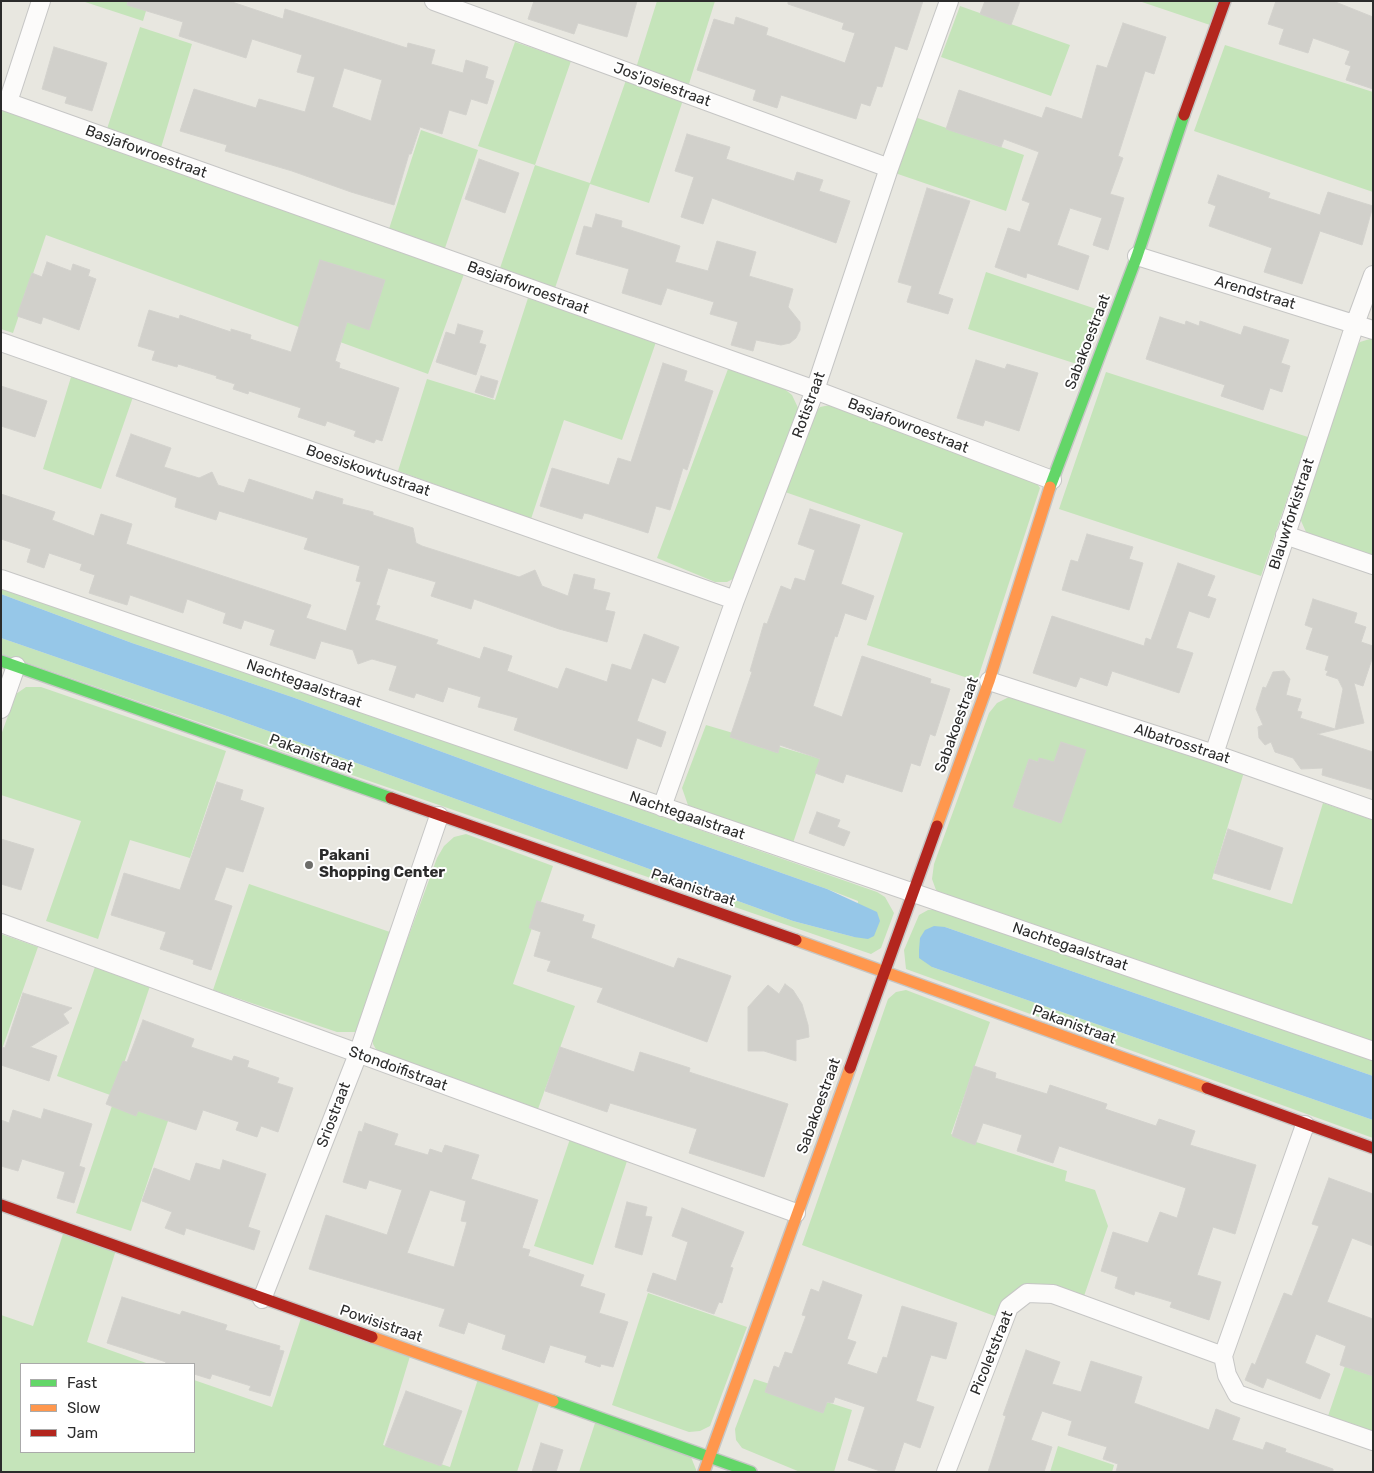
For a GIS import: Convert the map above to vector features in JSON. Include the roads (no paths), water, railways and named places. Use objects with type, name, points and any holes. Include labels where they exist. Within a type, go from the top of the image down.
[{"type":"street","points":[[5,101],[41,1]]},
{"type":"street","name":"Jos'josiestraat","points":[[434,1],[889,168]]},
{"type":"street","name":"Rotistraat","points":[[662,807],[735,600],[815,390],[889,168],[949,1]]},
{"type":"street","name":"Sabakoestraat","points":[[704,1472],[989,681],[1052,480],[1137,256],[1198,74],[1225,1]]},
{"type":"street","name":"Basjafowroestraat","points":[[5,101],[815,390],[1052,480]]},
{"type":"street","name":"Arendstraat","points":[[1137,256],[1373,330]]},
{"type":"street","name":"Blauwforkistraat","points":[[1214,754],[1355,324],[1373,275]]},
{"type":"street","name":"Boesiskowtustraat","points":[[1,342],[735,600]]},
{"type":"street","points":[[1285,535],[1373,565]]},
{"type":"street","name":"Nachtegaalstraat","points":[[1,579],[912,894],[1373,1051]]},
{"type":"street","points":[[1,709],[9,664]]},
{"type":"street","name":"Pakanistraat","points":[[9,664],[884,971],[1305,1125],[1373,1148]]},
{"type":"street","name":"Albatrosstraat","points":[[989,681],[1214,754],[1373,810]]},
{"type":"street","name":"Sriostraat","points":[[262,1299],[358,1054],[439,816]]},
{"type":"street","name":"Stondoifistraat","points":[[1,923],[796,1213]]},
{"type":"street","points":[[1305,1125],[1223,1356],[1227,1375],[1237,1394],[1373,1441]]},
{"type":"street","name":"Powisistraat","points":[[1,1204],[262,1299],[751,1472]]},
{"type":"street","name":"Picoletstraat","points":[[946,1472],[1009,1307],[1026,1294],[1053,1294],[1223,1356]]},
{"type":"water","points":[[1,594],[132,643],[292,697],[538,787],[827,889],[877,912],[880,921],[874,936],[868,939],[793,921],[224,715],[1,638]]},
{"type":"water","points":[[934,926],[945,927],[1373,1076],[1373,1120],[932,967],[919,958],[919,950],[920,938],[925,930]]},
{"type":"place","name":"Pakani Shopping Center","points":[[309,865]]}]
